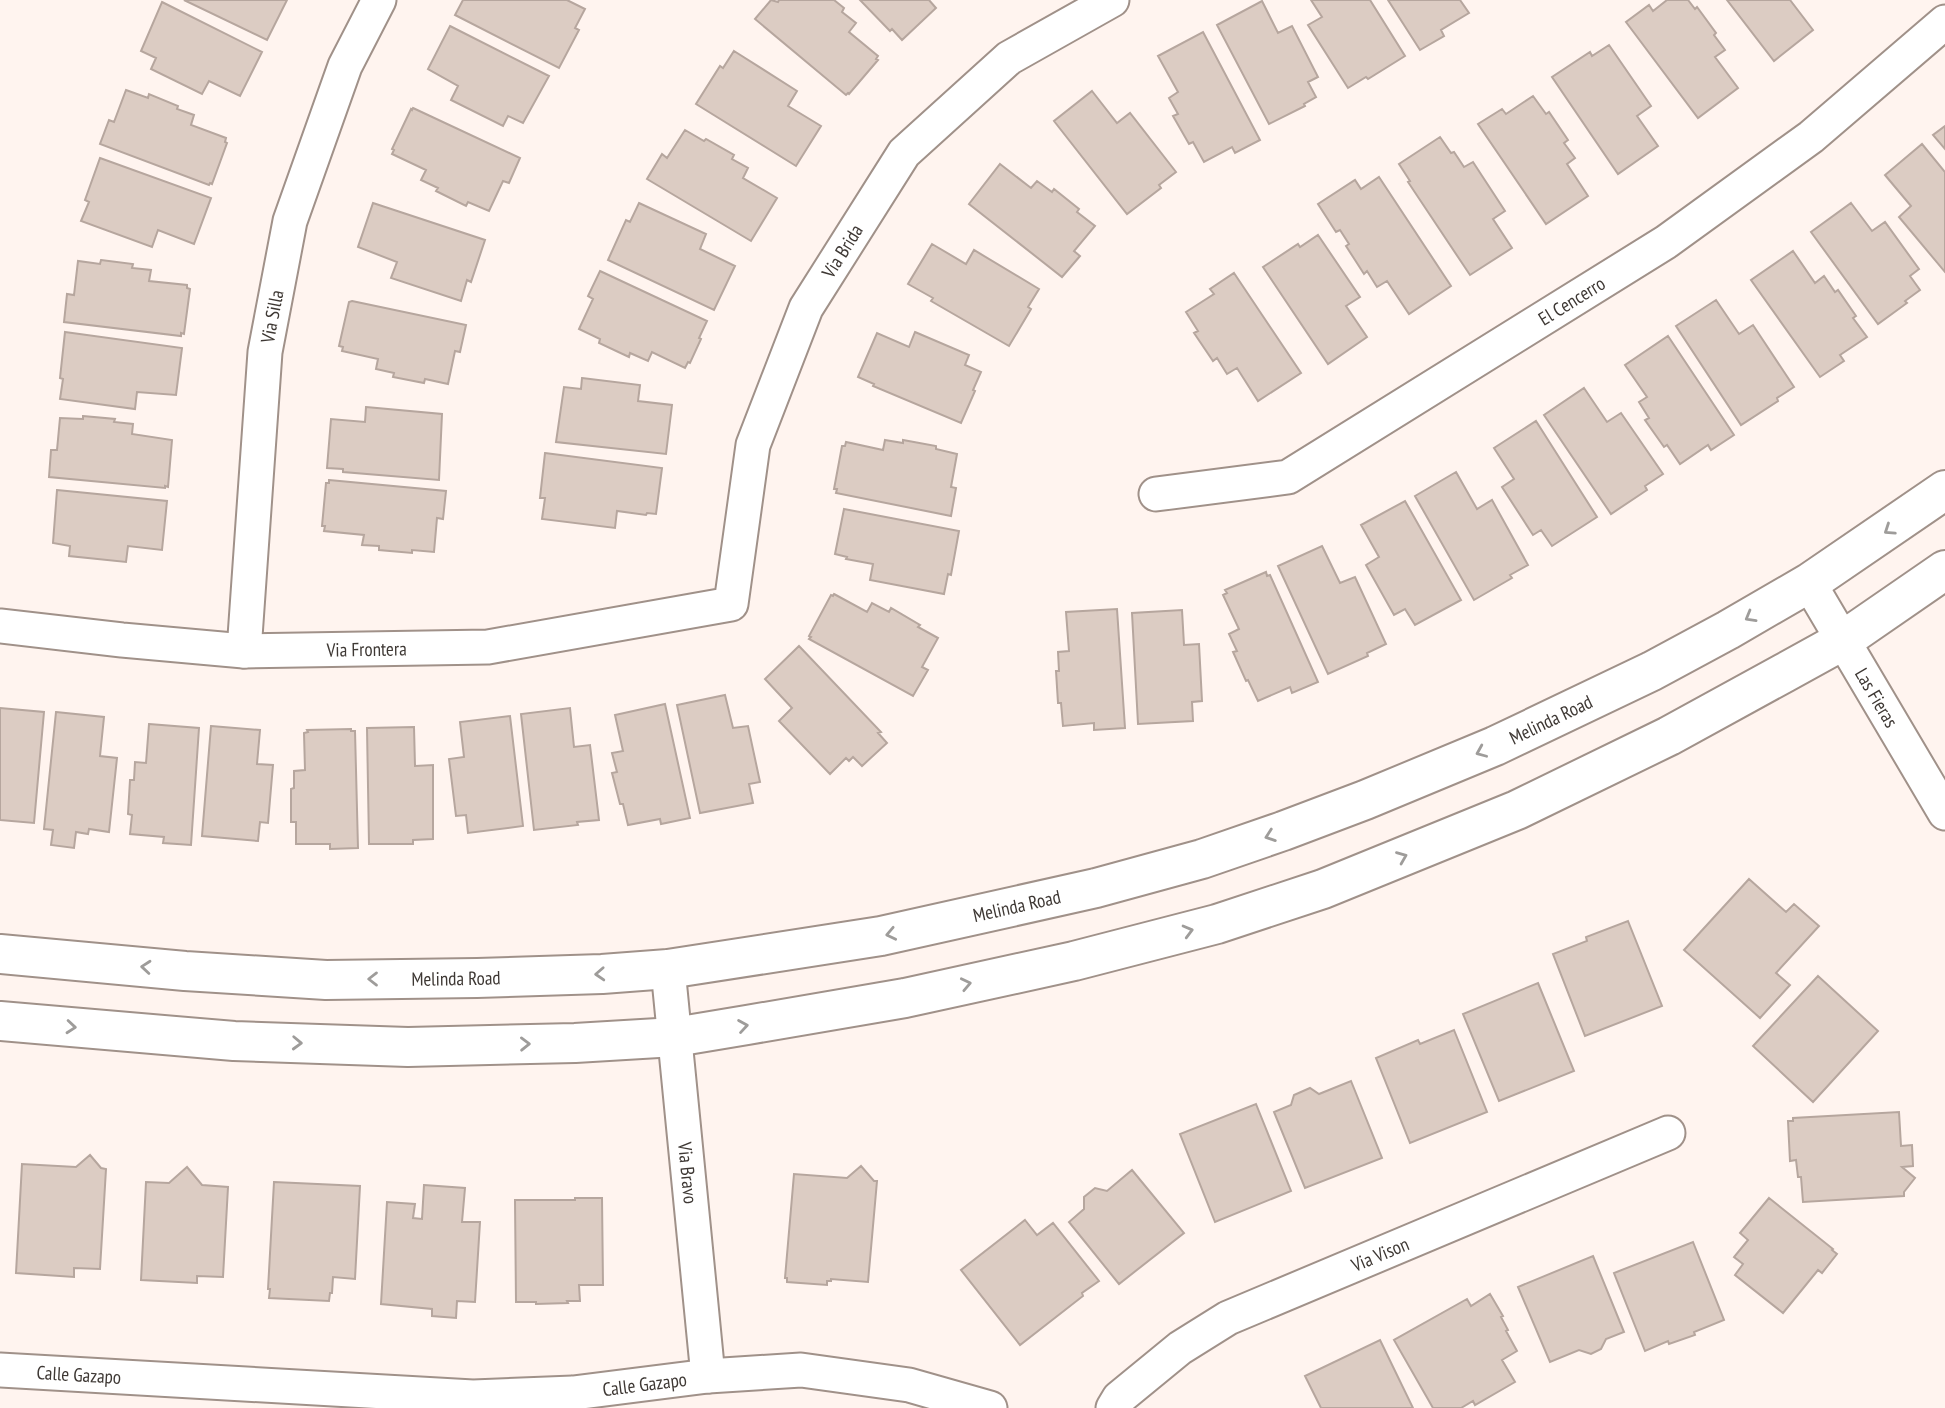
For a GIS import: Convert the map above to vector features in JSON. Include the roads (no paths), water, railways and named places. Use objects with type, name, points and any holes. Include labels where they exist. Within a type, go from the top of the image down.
[{"type":"main road","name":"Melinda Road","points":[[0,954],[185,971],[326,979],[602,974],[668,969],[881,936],[1096,888],[1202,859],[1365,800],[1495,746],[1651,671],[1810,583],[1945,490]]},
{"type":"main road","points":[[0,1021],[234,1041],[408,1047],[575,1043],[675,1037],[905,998],[1074,961],[1217,923],[1323,889],[1517,810],[1669,736],[1842,641],[1945,570]]},
{"type":"street","name":"Via Silla","points":[[244,651],[265,352],[290,221],[345,65],[379,0]]},
{"type":"street","name":"Via Brida","points":[[732,604],[753,445],[806,308],[904,153],[1009,58],[1112,0]]},
{"type":"street","name":"El Cencerro","points":[[1156,494],[1288,477],[1666,242],[1811,137],[1945,22]]},
{"type":"street","name":"Las Fieras","points":[[1810,583],[1945,813]]},
{"type":"street","name":"Via Frontera","points":[[0,626],[244,651],[488,647],[732,604]]},
{"type":"street","name":"Via Bravo","points":[[668,969],[708,1376]]},
{"type":"street","name":"Via Vison","points":[[1113,1408],[1119,1398],[1180,1348],[1228,1318],[1668,1133]]},
{"type":"street","name":"Calle Gazapo","points":[[0,1370],[472,1403],[708,1376],[801,1370],[909,1385],[990,1408]]}]
